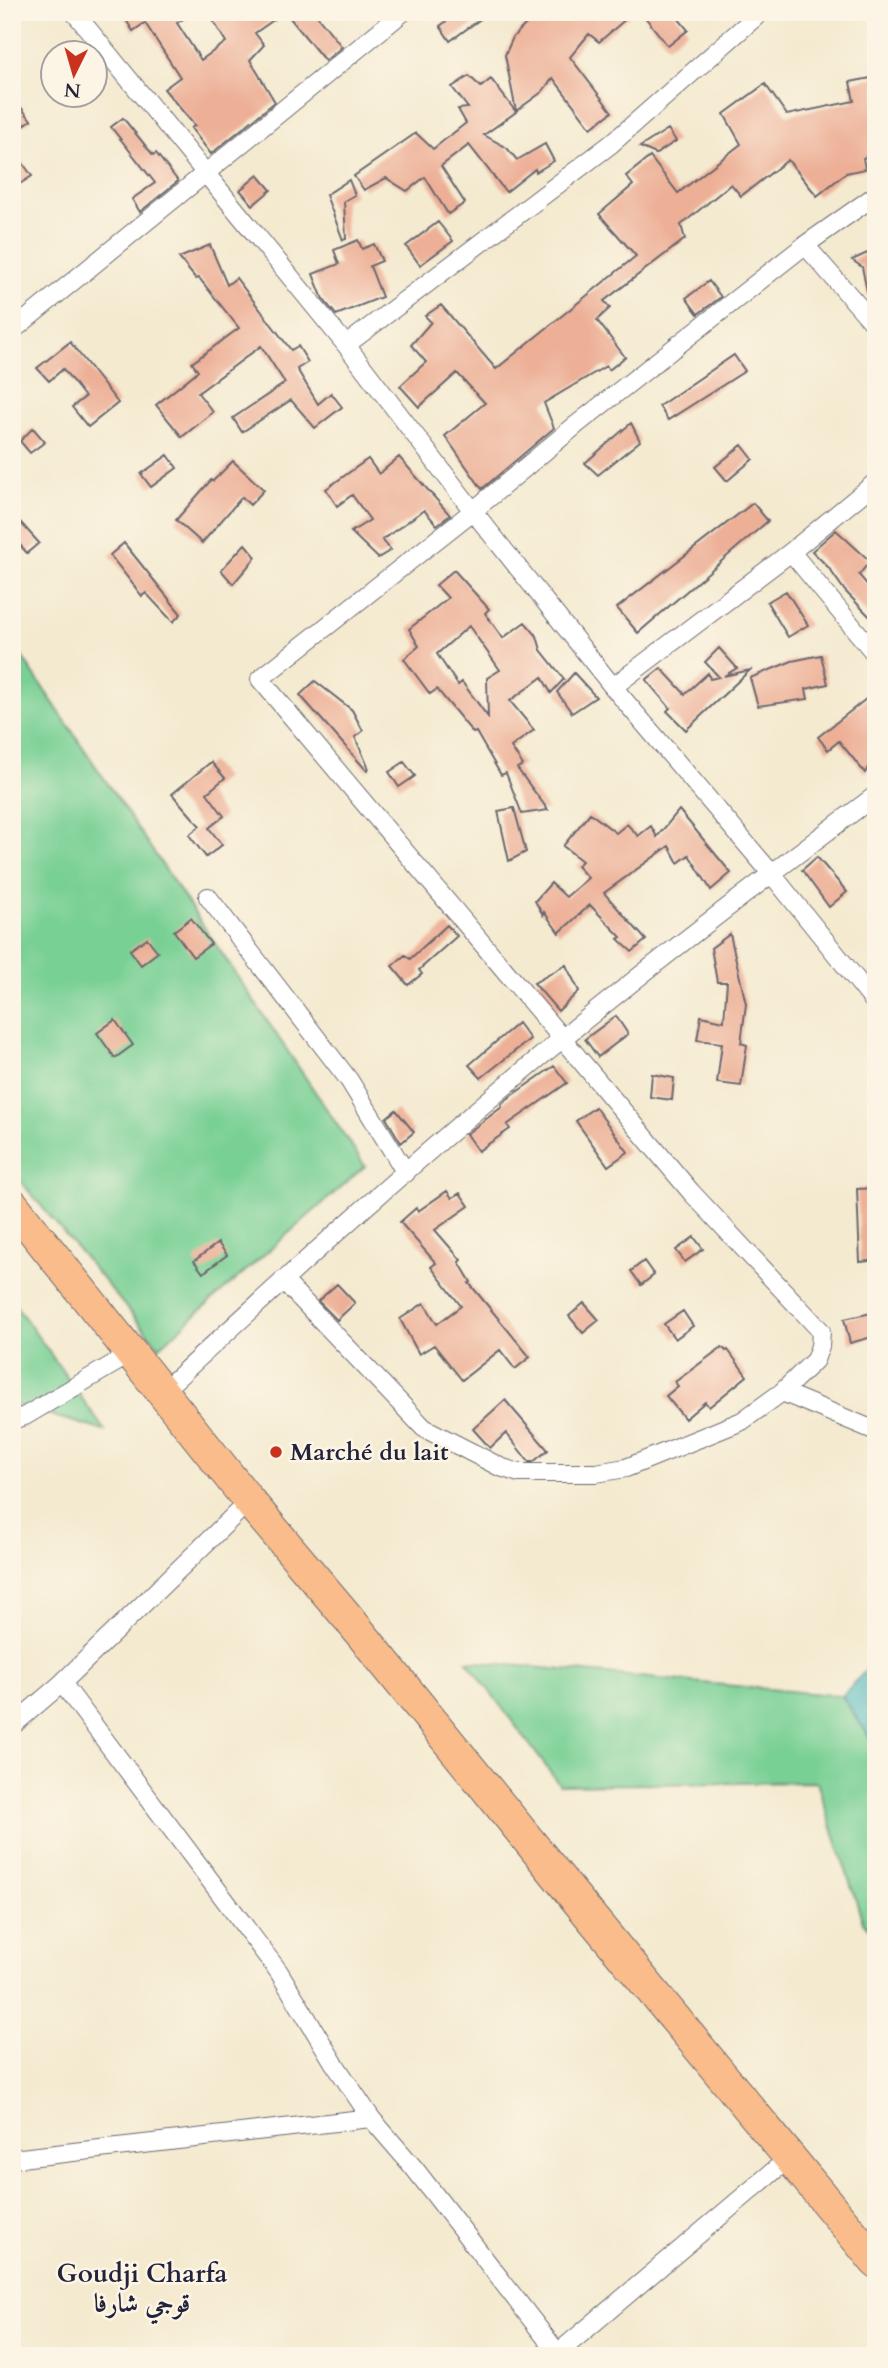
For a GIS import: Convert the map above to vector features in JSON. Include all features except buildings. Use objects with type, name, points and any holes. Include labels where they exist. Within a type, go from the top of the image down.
[{"type":"highway","points":[[12,1204],[249,1501],[349,1619],[876,2262]]},
{"type":"street","points":[[12,331],[403,12]]},
{"type":"street","points":[[345,345],[611,144],[761,12]]},
{"type":"street","points":[[75,13],[345,345],[613,687],[771,873],[876,1004]]},
{"type":"street","points":[[283,1280],[424,1428],[500,1467],[519,1473],[596,1474],[625,1468],[742,1421],[782,1392],[815,1360],[821,1331],[691,1192],[260,678],[474,512],[576,425],[805,245],[876,195]]},
{"type":"street","points":[[805,245],[876,326]]},
{"type":"street","points":[[613,687],[791,552],[876,482]]},
{"type":"street","points":[[791,552],[876,655]]},
{"type":"street","points":[[163,1391],[283,1280],[562,1038],[771,873],[876,795]]},
{"type":"street","points":[[208,897],[349,1080],[406,1173]]},
{"type":"street","points":[[12,1420],[25,1416],[132,1353]]},
{"type":"street","points":[[782,1392],[876,1431]]},
{"type":"street","points":[[12,1726],[62,1683],[249,1501]]},
{"type":"street","points":[[62,1683],[279,1972],[371,2118],[414,2168],[556,2355],[789,2158]]},
{"type":"street","points":[[12,2159],[371,2118]]},
{"type":"green space","points":[[12,642],[365,1166],[159,1347],[12,1171]]},
{"type":"green space","points":[[12,1300],[105,1431],[12,1404]]},
{"type":"green space","points":[[467,1661],[842,1696],[876,1747],[876,1937],[863,1922],[817,1782],[560,1785]]},
{"type":"water","points":[[876,1659],[876,1747],[842,1696]]},
{"type":"place","name":"Marché du lait","points":[[276,1452]]},
{"type":"district","name":"Goudji Charfa قوجي شارفا","points":[[142,2288]]}]
